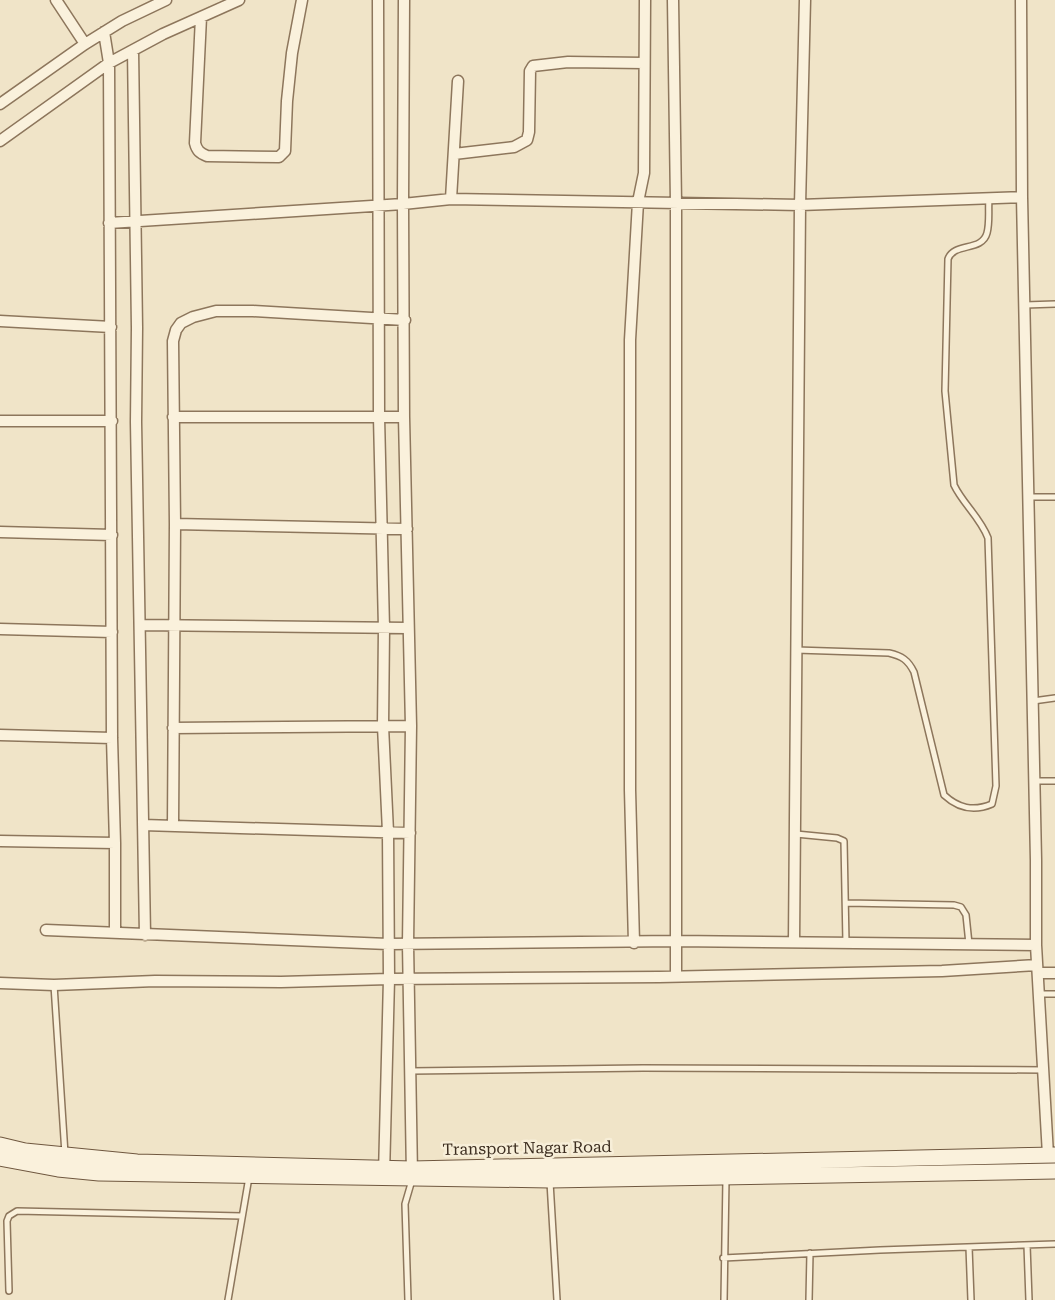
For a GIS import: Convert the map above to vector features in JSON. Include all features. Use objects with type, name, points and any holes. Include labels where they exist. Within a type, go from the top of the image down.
[{"type":"main road","name":"Transport Nagar Road","points":[[0,1145],[65,1156],[137,1162],[550,1180],[1055,1171]]},
{"type":"main road","name":"Transport Nagar Road","points":[[412,1174],[1051,1155]]},
{"type":"main road","name":"Transport Nagar Road","points":[[0,1158],[58,1169],[99,1173],[249,1176],[384,1173]]},
{"type":"street","points":[[56,0],[85,44]]},
{"type":"street","points":[[0,104],[104,32],[166,0]]},
{"type":"street","points":[[0,141],[109,63],[239,0]]},
{"type":"street","points":[[201,17],[195,143],[197,149],[207,156],[279,157],[285,151],[292,53],[302,0]]},
{"type":"street","points":[[378,0],[379,417],[383,528],[383,726],[388,832],[389,978],[384,1173]]},
{"type":"street","points":[[404,0],[404,417],[411,726],[408,944],[412,1174]]},
{"type":"street","points":[[634,943],[630,790],[630,340],[638,202],[644,173],[645,0]]},
{"type":"street","points":[[673,0],[676,203],[675,977]]},
{"type":"street","points":[[794,942],[800,206],[805,0]]},
{"type":"street","points":[[1021,0],[1022,196],[1035,781],[1036,945],[1043,1070],[1051,1155]]},
{"type":"street","points":[[104,32],[109,63],[111,632],[115,933]]},
{"type":"street","points":[[133,50],[140,735],[145,935]]},
{"type":"street","points":[[454,154],[514,147],[526,140],[529,132],[530,71],[533,66],[568,62],[644,63]]},
{"type":"street","points":[[452,199],[458,81]]},
{"type":"street","points":[[109,223],[452,199],[800,206],[1022,196]]},
{"type":"street","points":[[173,826],[175,524],[173,340],[176,330],[181,323],[193,317],[216,311],[253,310],[405,320]]},
{"type":"street","points":[[0,321],[111,327]]},
{"type":"street","points":[[173,417],[404,417]]},
{"type":"street","points":[[0,421],[112,421]]},
{"type":"street","points":[[175,524],[407,529]]},
{"type":"street","points":[[0,532],[112,535]]},
{"type":"street","points":[[140,625],[407,628]]},
{"type":"street","points":[[0,629],[111,632]]},
{"type":"street","points":[[173,729],[411,726]]},
{"type":"street","points":[[0,735],[112,738]]},
{"type":"street","points":[[143,825],[410,833]]},
{"type":"street","points":[[0,841],[115,843]]},
{"type":"street","points":[[46,930],[388,944],[676,941],[1036,945]]},
{"type":"street","points":[[0,982],[54,985],[155,981],[281,982],[389,978],[675,977],[1037,969],[1055,973]]},
{"type":"lane","points":[[796,650],[889,653],[909,661],[915,672],[944,795],[952,803],[963,808],[974,809],[992,804],[996,786],[988,538],[983,525],[961,499],[954,485],[945,391],[948,259],[950,254],[956,250],[977,245],[984,240],[988,228],[989,198]]},
{"type":"lane","points":[[1025,305],[1055,304]]},
{"type":"lane","points":[[1029,497],[1055,497]]},
{"type":"lane","points":[[1033,701],[1055,699]]},
{"type":"lane","points":[[1035,781],[1055,781]]},
{"type":"lane","points":[[795,834],[837,838],[844,841],[846,943]]},
{"type":"lane","points":[[846,903],[961,907],[966,915],[969,944]]},
{"type":"lane","points":[[54,985],[65,1156]]},
{"type":"lane","points":[[1039,994],[1055,994]]},
{"type":"lane","points":[[411,1071],[643,1068],[1043,1070]]},
{"type":"lane","points":[[408,1300],[405,1204],[412,1174]]},
{"type":"lane","points":[[228,1300],[249,1176]]},
{"type":"lane","points":[[724,1300],[726,1177]]},
{"type":"lane","points":[[550,1180],[557,1300]]},
{"type":"lane","points":[[9,1291],[7,1221],[17,1210],[242,1216]]},
{"type":"lane","points":[[723,1258],[1055,1244]]},
{"type":"lane","points":[[1027,1245],[1029,1300]]},
{"type":"lane","points":[[969,1246],[970,1300]]},
{"type":"lane","points":[[809,1300],[810,1253]]}]
